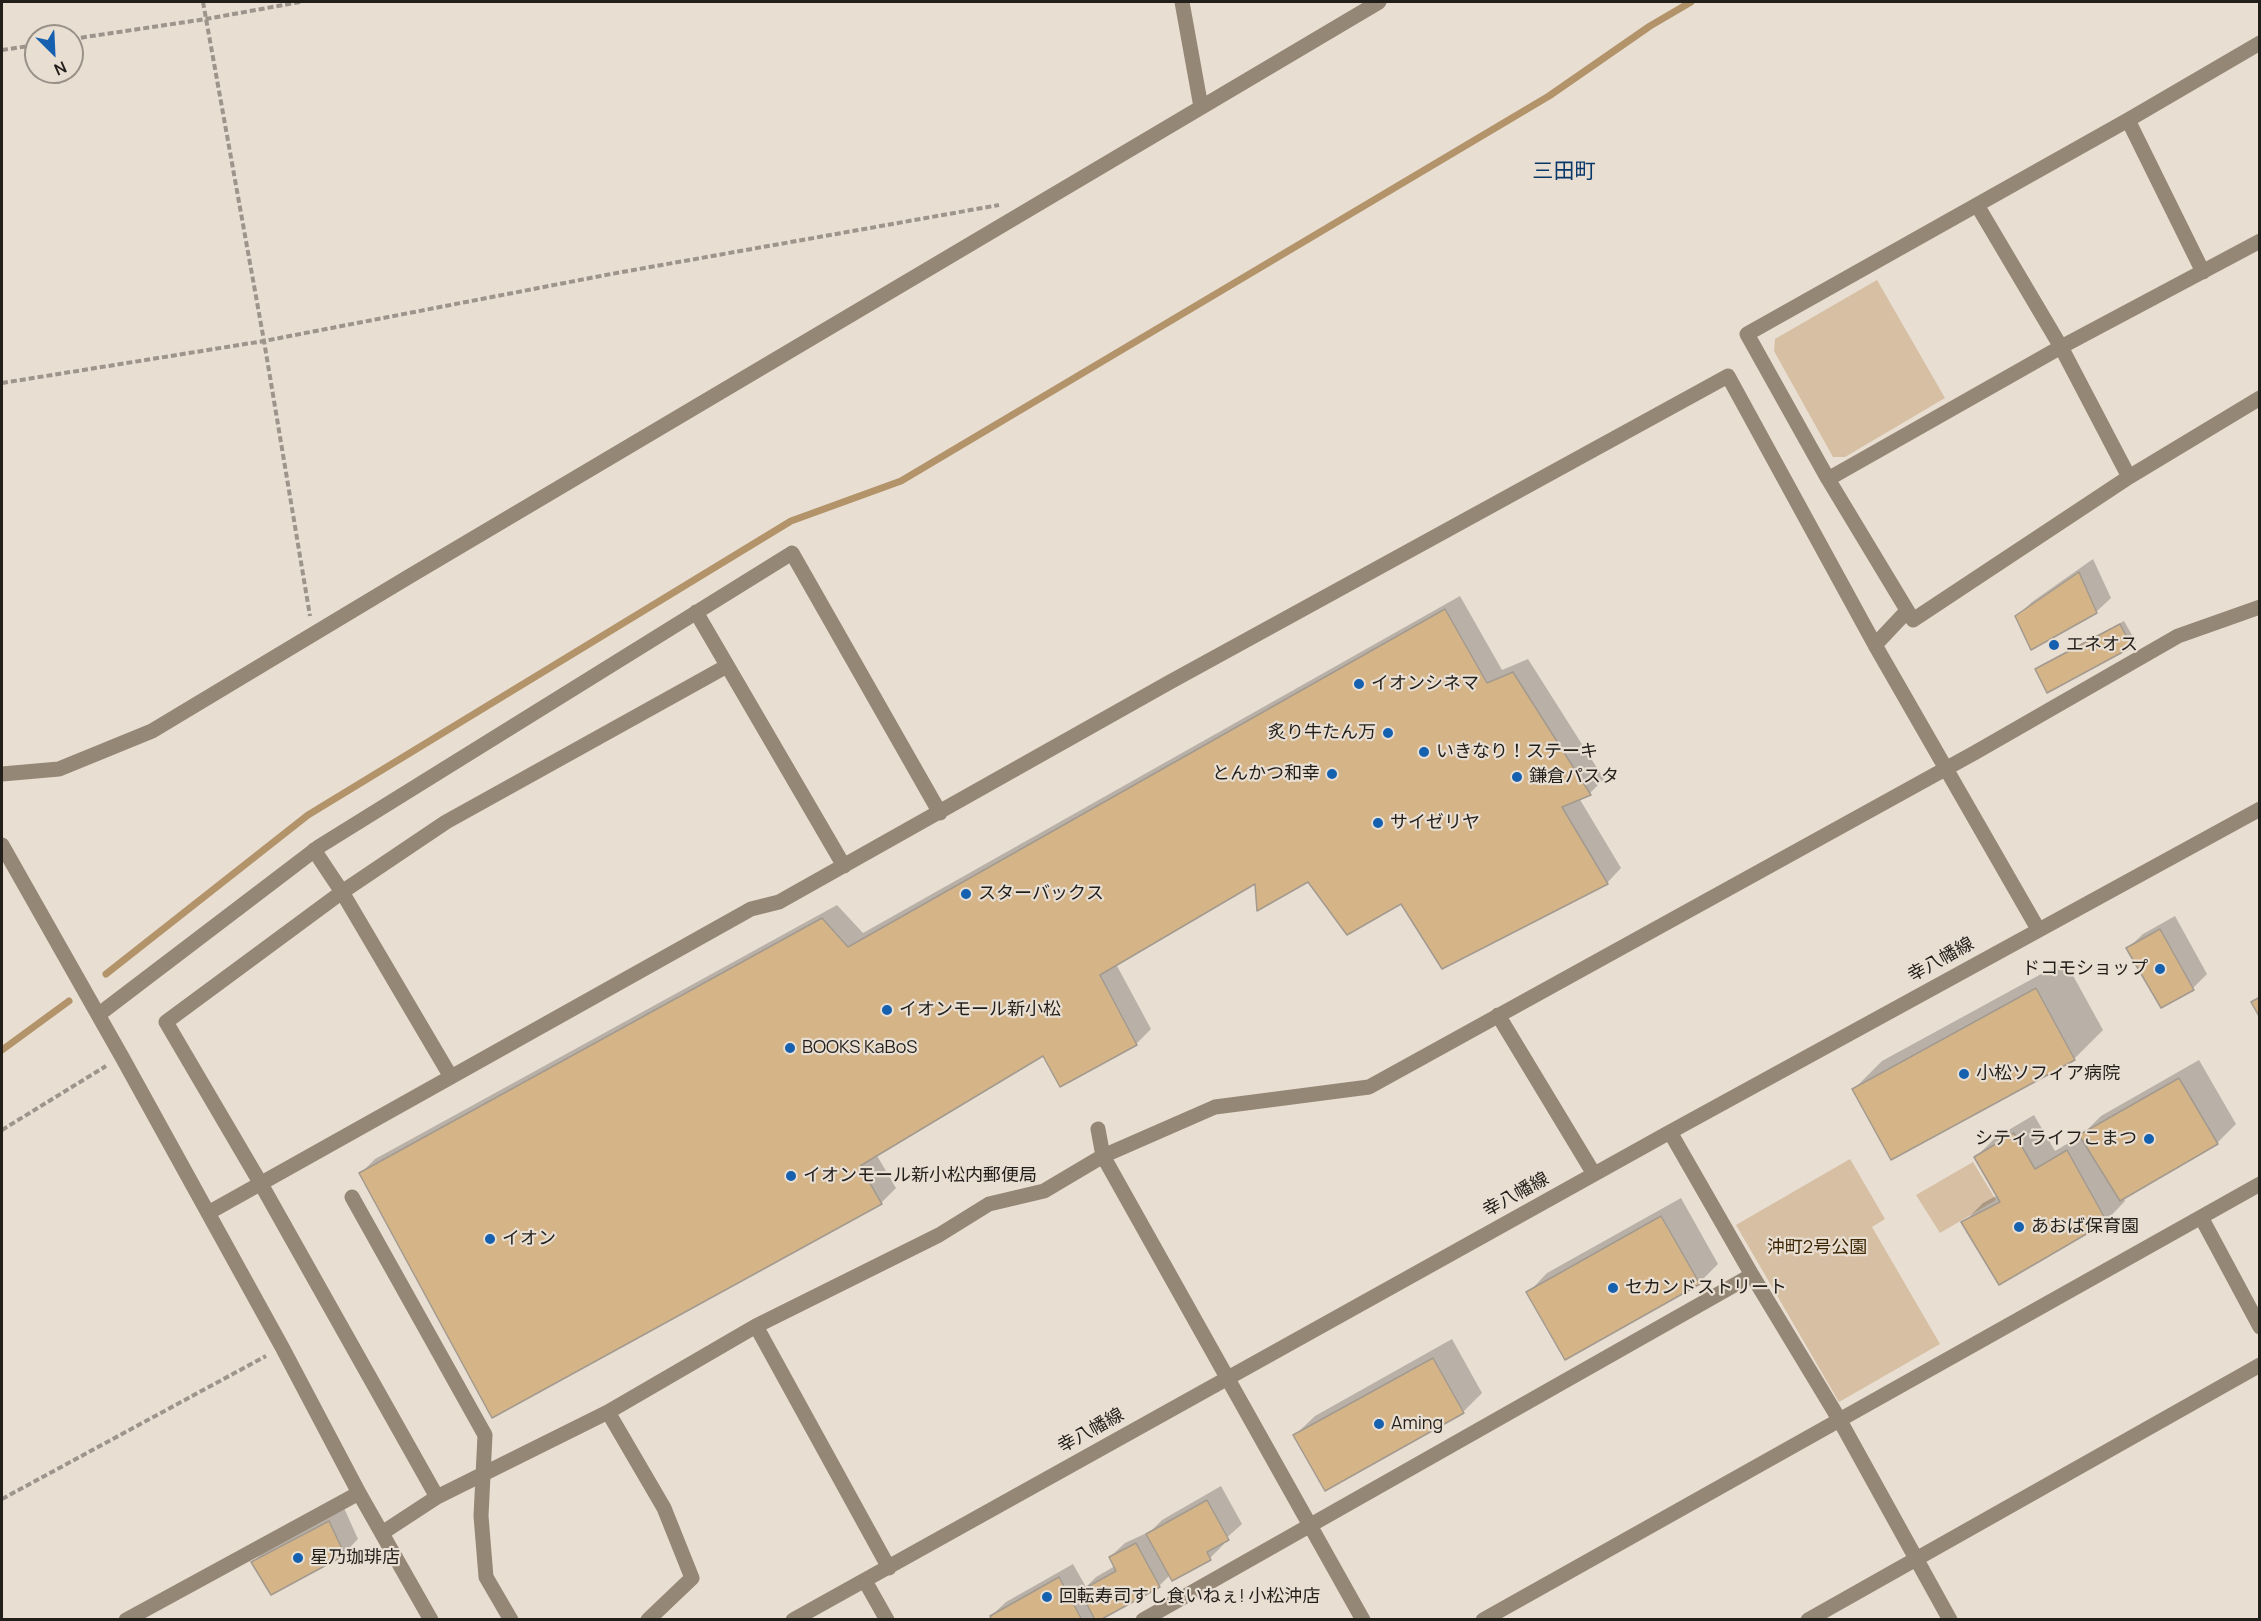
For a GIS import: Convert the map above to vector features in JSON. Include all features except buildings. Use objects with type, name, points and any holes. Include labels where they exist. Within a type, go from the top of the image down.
[{"type":"street","points":[[1182,2],[1200,107]]},
{"type":"street","points":[[2,774],[59,769],[152,731],[1379,2]]},
{"type":"street","points":[[2259,43],[2128,120],[1747,334],[1828,479],[1913,620],[2129,477],[2259,398]]},
{"type":"street","points":[[2128,120],[2203,272]]},
{"type":"street","points":[[1977,205],[2061,347],[2129,477]]},
{"type":"street","points":[[1828,479],[2061,347],[2259,241]]},
{"type":"street","points":[[208,1213],[751,909],[779,902],[1170,682],[1728,376],[1875,645],[2038,929]]},
{"type":"street","points":[[98,1015],[314,850],[792,553],[940,813]]},
{"type":"street","points":[[382,1533],[437,1497],[608,1412],[756,1326],[939,1235],[989,1204],[1044,1191],[1103,1156],[1215,1107],[1369,1087],[1947,768],[2178,636],[2259,607]]},
{"type":"street","points":[[1875,645],[1907,611]]},
{"type":"street","points":[[696,612],[844,866]]},
{"type":"street","points":[[437,1497],[261,1184],[166,1022],[342,892],[446,822],[727,666]]},
{"type":"street","name":"幸八幡線","points":[[793,1620],[1594,1174],[2259,809]]},
{"type":"street","points":[[2,844],[122,1057],[282,1347],[359,1493],[431,1620]]},
{"type":"street","points":[[314,850],[342,892],[451,1077]]},
{"type":"street","points":[[1498,1015],[1594,1174]]},
{"type":"street","points":[[1098,1129],[1103,1156],[1363,1620]]},
{"type":"street","points":[[1670,1132],[1752,1275],[1839,1419],[1950,1620]]},
{"type":"street","points":[[1483,1620],[2259,1184]]},
{"type":"street","points":[[352,1197],[485,1435],[481,1516],[486,1577],[511,1620]]},
{"type":"street","points":[[2201,1217],[2259,1327]]},
{"type":"street","points":[[1143,1620],[1752,1275]]},
{"type":"street","points":[[756,1326],[889,1568]]},
{"type":"street","points":[[1808,1620],[2259,1365]]},
{"type":"street","points":[[608,1412],[664,1508],[692,1578],[648,1620]]},
{"type":"street","points":[[126,1620],[359,1493]]},
{"type":"street","points":[[865,1581],[887,1620]]},
{"type":"path","points":[[203,2],[264,341],[313,634]]},
{"type":"path","points":[[84,37],[300,2]]},
{"type":"path","points":[[2,50],[24,47]]},
{"type":"path","points":[[2,383],[264,341],[611,274],[1005,204]]},
{"type":"path","points":[[2,1130],[122,1057]]},
{"type":"path","points":[[2,1499],[282,1347]]},
{"type":"green space","points":[[1877,280],[1945,398],[1845,457],[1833,457],[1774,351],[1775,339]]},
{"type":"green space","name":"沖町2号公園","points":[[1850,1159],[1885,1219],[1872,1227],[1940,1344],[1839,1402],[1736,1225]]},
{"type":"green space","points":[[1973,1162],[1996,1200],[1940,1233],[1916,1195]]},
{"type":"waterway","points":[[106,974],[308,815],[791,521],[901,481],[1549,96],[1650,26],[1691,2]]},
{"type":"waterway","points":[[2,1050],[69,1001]]},
{"type":"place","name":"エネオス","points":[[2054,645]]},
{"type":"place","name":"イオンシネマ","points":[[1359,684]]},
{"type":"place","name":"炙り牛たん万","points":[[1388,733]]},
{"type":"place","name":"いきなり！ステーキ","points":[[1424,752]]},
{"type":"place","name":"とんかつ和幸","points":[[1332,774]]},
{"type":"place","name":"鎌倉パスタ","points":[[1517,777]]},
{"type":"place","name":"サイゼリヤ","points":[[1378,823]]},
{"type":"place","name":"スターバックス","points":[[966,894]]},
{"type":"place","name":"ドコモショップ","points":[[2160,969]]},
{"type":"place","name":"イオンモール新小松","points":[[887,1010]]},
{"type":"place","name":"BOOKS KaBoS","points":[[790,1048]]},
{"type":"place","name":"小松ソフィア病院","points":[[1964,1074]]},
{"type":"place","name":"シティライフこまつ","points":[[2149,1139]]},
{"type":"place","name":"イオンモール新小松内郵便局","points":[[791,1176]]},
{"type":"place","name":"あおば保育園","points":[[2019,1227]]},
{"type":"place","name":"イオン","points":[[490,1239]]},
{"type":"place","name":"セカンドストリート","points":[[1613,1288]]},
{"type":"place","name":"Aming","points":[[1379,1424]]},
{"type":"place","name":"星乃珈琲店","points":[[298,1558]]},
{"type":"place","name":"回転寿司すし食いねぇ! 小松沖店","points":[[1047,1597]]},
{"type":"district","name":"三田町","points":[[1564,172]]}]
